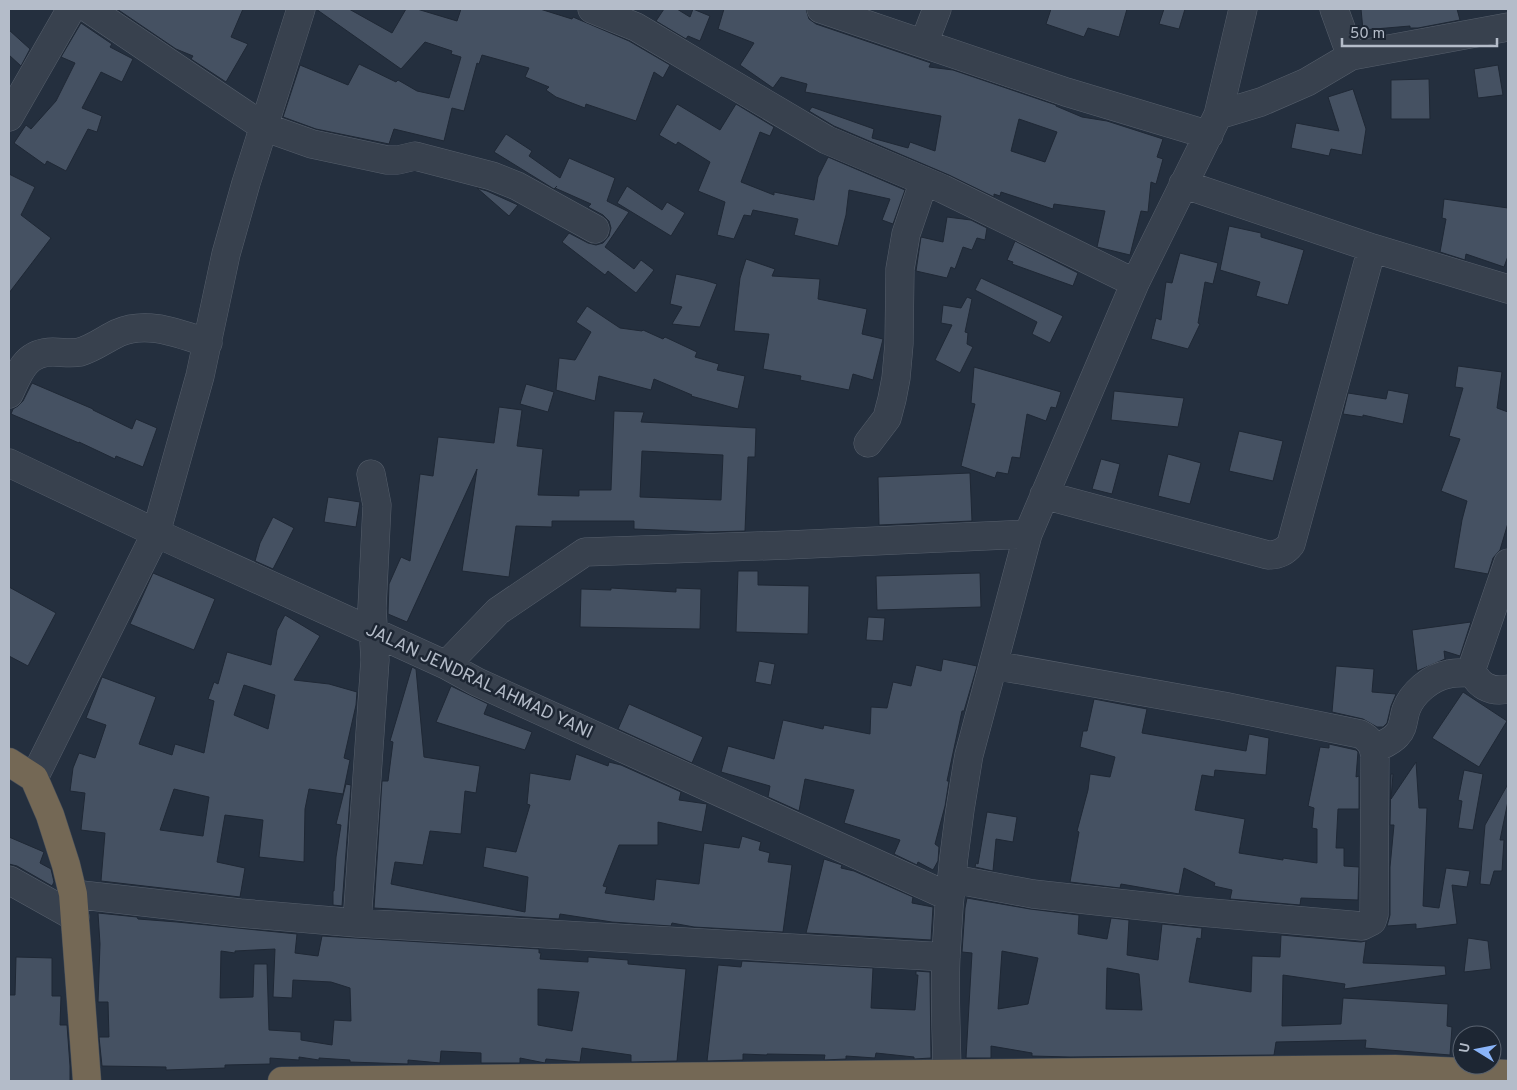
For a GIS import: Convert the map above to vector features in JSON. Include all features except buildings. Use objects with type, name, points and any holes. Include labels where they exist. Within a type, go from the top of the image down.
[{"type":"highway","points":[[9,762],[34,778],[50,815],[66,865],[74,905],[87,1081]]},
{"type":"highway","points":[[282,1081],[1174,1076],[1395,1069],[1465,1077],[1508,1074]]},
{"type":"street","points":[[9,117],[71,9]]},
{"type":"street","points":[[89,9],[264,127],[312,144],[387,160],[398,160],[415,156],[492,176],[517,186],[595,228]]},
{"type":"street","points":[[34,778],[156,533],[200,376],[226,254],[246,183],[301,9]]},
{"type":"street","points":[[592,9],[636,27],[827,140],[943,189],[1135,283]]},
{"type":"street","points":[[821,9],[1066,92],[1214,125],[1261,102],[1300,86],[1351,56],[1508,27]]},
{"type":"street","points":[[924,43],[938,9]]},
{"type":"street","points":[[947,1077],[946,957],[963,789],[969,755],[1028,534],[1135,283],[1214,125],[1242,9]]},
{"type":"street","points":[[1334,9],[1351,56]]},
{"type":"street","points":[[868,443],[887,418],[892,399],[899,344],[900,268],[906,234],[924,181]]},
{"type":"street","points":[[1183,184],[1372,248],[1508,289]]},
{"type":"street","points":[[1044,495],[1268,555],[1276,555],[1287,549],[1291,544],[1372,248]]},
{"type":"street","points":[[9,394],[23,364],[36,356],[50,352],[78,352],[132,328],[148,327],[166,330],[208,343]]},
{"type":"street","name":"JALAN JENDRAL AHMAD YANI","points":[[9,463],[374,634],[446,665],[477,682],[952,888],[1362,926],[1372,921],[1374,915],[1374,749]]},
{"type":"street","points":[[358,923],[374,660],[372,608],[377,505],[371,474]]},
{"type":"street","points":[[446,665],[498,611],[585,552],[788,546],[1028,534]]},
{"type":"street","points":[[1508,563],[1472,668],[1480,685],[1491,689],[1508,689]]},
{"type":"street","points":[[993,665],[1223,706],[1360,734],[1368,738],[1374,749],[1390,742],[1399,734],[1410,699],[1422,687],[1448,674],[1473,673]]},
{"type":"street","points":[[9,880],[74,905],[240,913],[358,923],[946,957]]}]
